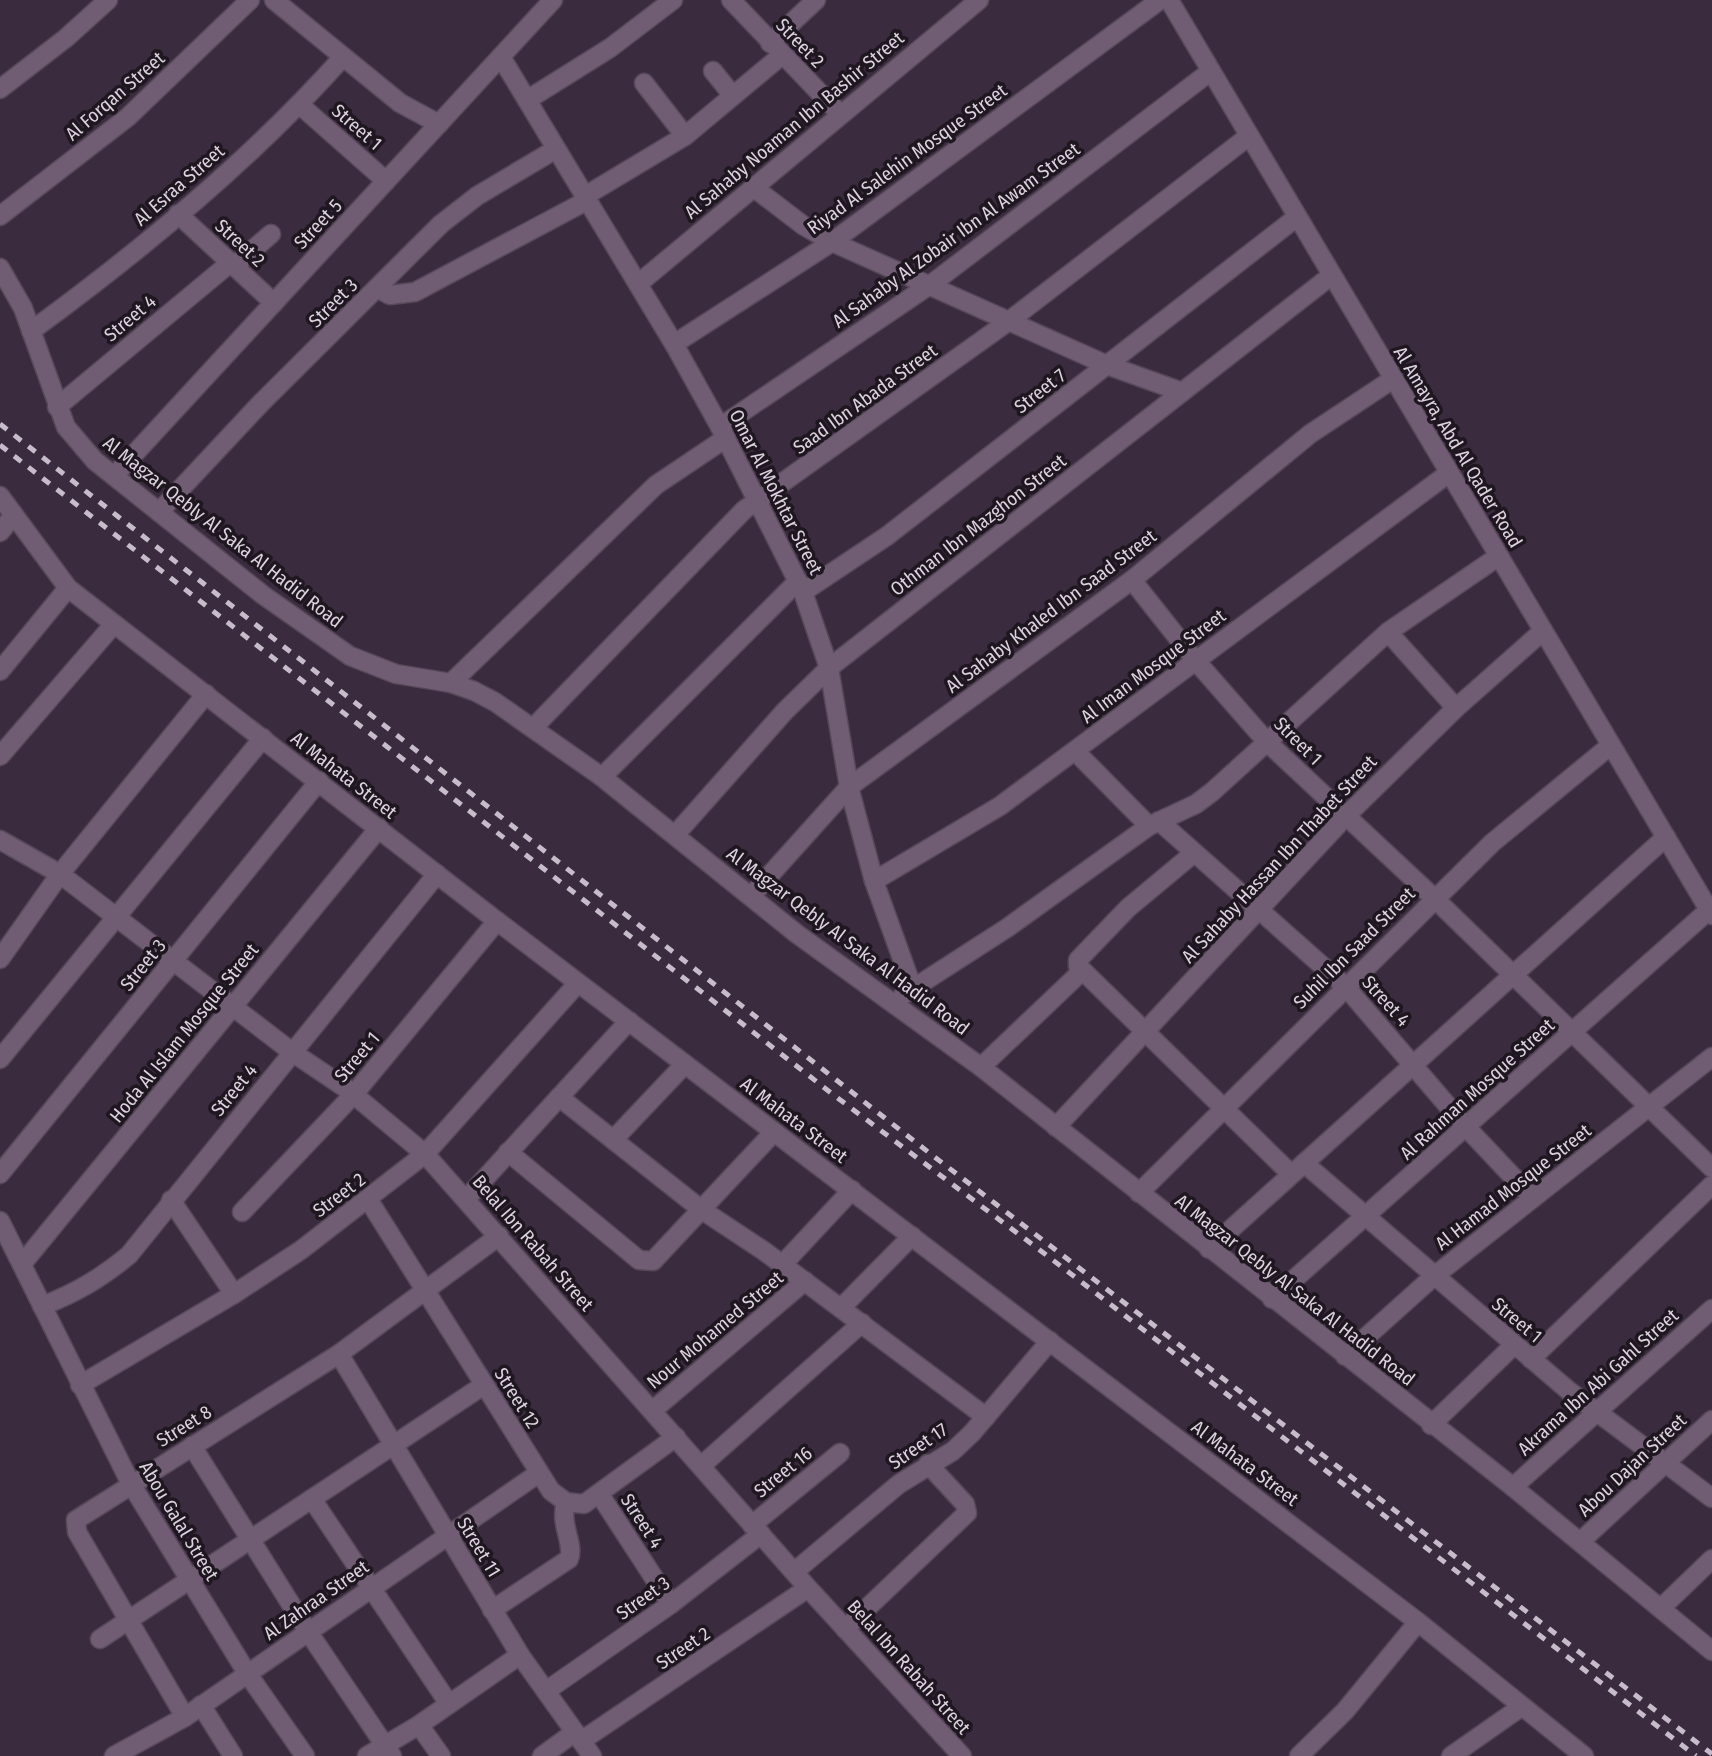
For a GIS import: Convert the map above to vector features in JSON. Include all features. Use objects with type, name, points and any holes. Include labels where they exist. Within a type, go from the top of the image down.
[{"type":"street","points":[[0,89],[66,38],[108,0]]},
{"type":"street","name":"Al Forqan Street","points":[[0,216],[128,117],[250,0]]},
{"type":"street","points":[[274,0],[400,103],[439,124]]},
{"type":"street","name":"Street 5","points":[[114,476],[553,0]]},
{"type":"street","points":[[527,100],[610,48],[673,0]]},
{"type":"street","name":"Street 2","points":[[731,0],[840,114]]},
{"type":"street","points":[[377,288],[390,295],[415,292],[586,198],[685,136],[733,96],[816,0]]},
{"type":"street","name":"Al Sahaby Noaman Ibn Bashir Street","points":[[638,284],[979,0]]},
{"type":"street","name":"Riyad Al Salehin Mosque Street","points":[[674,344],[832,242],[1160,0]]},
{"type":"street","name":"Al Amayra, Abd Al Qader Road","points":[[1169,0],[1711,913]]},
{"type":"street","name":"Al Esraa Street","points":[[31,331],[111,271],[178,214],[300,105],[343,57]]},
{"type":"street","name":"Omar Al Mokhtar Street","points":[[501,57],[674,344],[723,433],[800,586],[829,668],[849,787],[874,881],[913,989]]},
{"type":"street","points":[[713,71],[733,96]]},
{"type":"street","name":"Al Sahaby Al Zobair Ibn Al Awam Street","points":[[451,683],[607,528],[656,485],[723,433],[928,286],[1211,71]]},
{"type":"street","points":[[644,83],[685,136]]},
{"type":"street","name":"Street 1","points":[[300,105],[386,181]]},
{"type":"street","name":"Saad Ibn Abada Street","points":[[533,728],[732,520],[1009,321],[1249,136]]},
{"type":"street","name":"Street 3","points":[[159,512],[261,403],[440,224],[477,195],[556,149]]},
{"type":"street","points":[[753,187],[804,226],[832,242],[1107,365],[1182,392]]},
{"type":"street","name":"Street 2","points":[[178,214],[274,303]]},
{"type":"street","name":"Street 7","points":[[603,777],[800,586],[887,536],[1297,217]]},
{"type":"street","name":"Street 4","points":[[57,407],[271,234]]},
{"type":"street","name":"Al Magzar Qebly Al Saka Al Hadid Road","points":[[0,268],[23,308],[57,407],[79,445],[114,476],[263,595],[350,656],[396,674],[451,683],[495,702],[603,777],[796,934],[981,1067],[1581,1541],[1712,1651]]},
{"type":"street","name":"Othman Ibn Mazghon Street","points":[[675,835],[785,711],[829,668],[1332,275]]},
{"type":"street","name":"Al Sahaby Khaled Ibn Saad Street","points":[[751,896],[849,787],[1132,580],[1310,434],[1393,379]]},
{"type":"street","name":"Al Iman Mosque Street","points":[[874,881],[1000,806],[1449,473]]},
{"type":"street","name":"Al Mahata Street","points":[[0,496],[68,588],[497,921],[1418,1622],[1584,1756]]},
{"type":"street","points":[[0,533],[14,515]]},
{"type":"street","points":[[892,1003],[1007,928],[1154,824],[1212,792],[1388,632],[1432,599],[1499,556]]},
{"type":"street","name":"Street 1","points":[[1132,580],[1196,661],[1267,742],[1434,898],[1712,1168]]},
{"type":"street","points":[[0,671],[68,588]]},
{"type":"street","points":[[3,748],[114,624]]},
{"type":"street","name":"Al Sahaby Hassan Ibn Thabet Street","points":[[1056,1127],[1146,1034],[1345,817],[1456,708],[1543,631]]},
{"type":"street","points":[[1388,632],[1456,708]]},
{"type":"street","points":[[0,959],[60,874],[206,694]]},
{"type":"street","points":[[0,1059],[263,738]]},
{"type":"street","name":"Suhil Ibn Saad Street","points":[[1139,1193],[1434,898],[1529,810],[1611,745]]},
{"type":"street","name":"Street 4","points":[[1074,751],[1154,824],[1194,853],[1345,986],[1466,1126],[1533,1198]]},
{"type":"street","name":"Street 3","points":[[0,1174],[319,781]]},
{"type":"street","name":"Hoda Al Islam Mosque Street","points":[[22,1264],[379,828]]},
{"type":"street","points":[[1209,1249],[1666,837]]},
{"type":"street","name":"Belal Ibn Rabah Street","points":[[0,839],[60,874],[292,1052],[354,1094],[425,1154],[808,1588],[961,1756]]},
{"type":"street","points":[[981,1067],[1081,972],[1079,960],[1128,908],[1194,853]]},
{"type":"street","name":"Street 4","points":[[42,1306],[74,1294],[103,1277],[129,1255],[437,874]]},
{"type":"street","name":"Al Rahman Mosque Street","points":[[1272,1299],[1572,1032],[1711,913]]},
{"type":"street","name":"Street 1","points":[[242,1212],[354,1094],[497,921]]},
{"type":"street","name":"Street 1","points":[[1081,972],[1222,1110],[1365,1217],[1531,1359],[1712,1498]]},
{"type":"street","name":"Street 2","points":[[80,1385],[234,1294],[301,1250],[425,1154],[578,983]]},
{"type":"street","points":[[466,1199],[629,1021]]},
{"type":"street","name":"Al Hamad Mosque Street","points":[[1345,1356],[1433,1277],[1712,1057]]},
{"type":"street","points":[[613,1140],[685,1064]]},
{"type":"street","points":[[559,1097],[702,1210],[805,1281],[986,1417]]},
{"type":"street","points":[[508,1152],[646,1262],[657,1259],[774,1132]]},
{"type":"street","points":[[1531,1359],[1712,1185]]},
{"type":"street","points":[[782,1265],[852,1190]]},
{"type":"street","name":"Street 12","points":[[368,1199],[539,1473],[551,1491],[566,1502]]},
{"type":"street","points":[[171,1200],[234,1294]]},
{"type":"street","name":"Abou Galal Street","points":[[0,1221],[131,1484],[247,1673],[305,1756]]},
{"type":"street","name":"Street 8","points":[[185,1717],[75,1526],[81,1516],[339,1354],[499,1236]]},
{"type":"street","points":[[841,1308],[912,1236]]},
{"type":"street","name":"Nour Mohamed Street","points":[[652,1410],[805,1281]]},
{"type":"street","name":"Akrama Ibn Abi Gahl Street","points":[[1513,1487],[1712,1309]]},
{"type":"street","points":[[701,1466],[862,1323]]},
{"type":"street","name":"Street 17","points":[[794,1572],[899,1484],[953,1451],[986,1417],[1050,1340]]},
{"type":"street","points":[[1431,1425],[1514,1345]]},
{"type":"street","name":"Street 11","points":[[339,1354],[520,1655],[592,1756]]},
{"type":"street","points":[[100,1639],[484,1385]]},
{"type":"street","name":"Abou Dajan Street","points":[[1581,1541],[1712,1420]]},
{"type":"street","points":[[492,1610],[569,1559],[571,1549],[563,1523],[566,1502],[584,1504],[600,1495],[676,1437]]},
{"type":"street","points":[[192,1446],[307,1630],[389,1750]]},
{"type":"street","name":"Street 16","points":[[757,1530],[840,1453]]},
{"type":"street","points":[[845,1629],[967,1513],[965,1504],[928,1464]]},
{"type":"street","name":"Al Zahraa Street","points":[[125,1753],[185,1717],[307,1630],[539,1473]]},
{"type":"street","name":"Street 4","points":[[600,1495],[671,1605]]},
{"type":"street","points":[[312,1499],[449,1704]]},
{"type":"street","name":"Street 3","points":[[545,1691],[671,1605],[757,1530]]},
{"type":"street","points":[[1661,1608],[1712,1559]]},
{"type":"street","name":"Street 2","points":[[542,1756],[578,1736],[808,1588]]},
{"type":"street","points":[[1299,1756],[1345,1711],[1418,1622]]},
{"type":"street","points":[[367,1756],[389,1750],[419,1725],[520,1655]]},
{"type":"street","points":[[201,1705],[233,1756]]},
{"type":"street","points":[[1451,1756],[1521,1707]]},
{"type":"street","points":[[419,1725],[441,1756]]},
{"type":"railway","points":[[0,424],[932,1155],[1712,1754]]},
{"type":"railway","points":[[0,445],[835,1096],[1045,1254],[1696,1756]]}]
